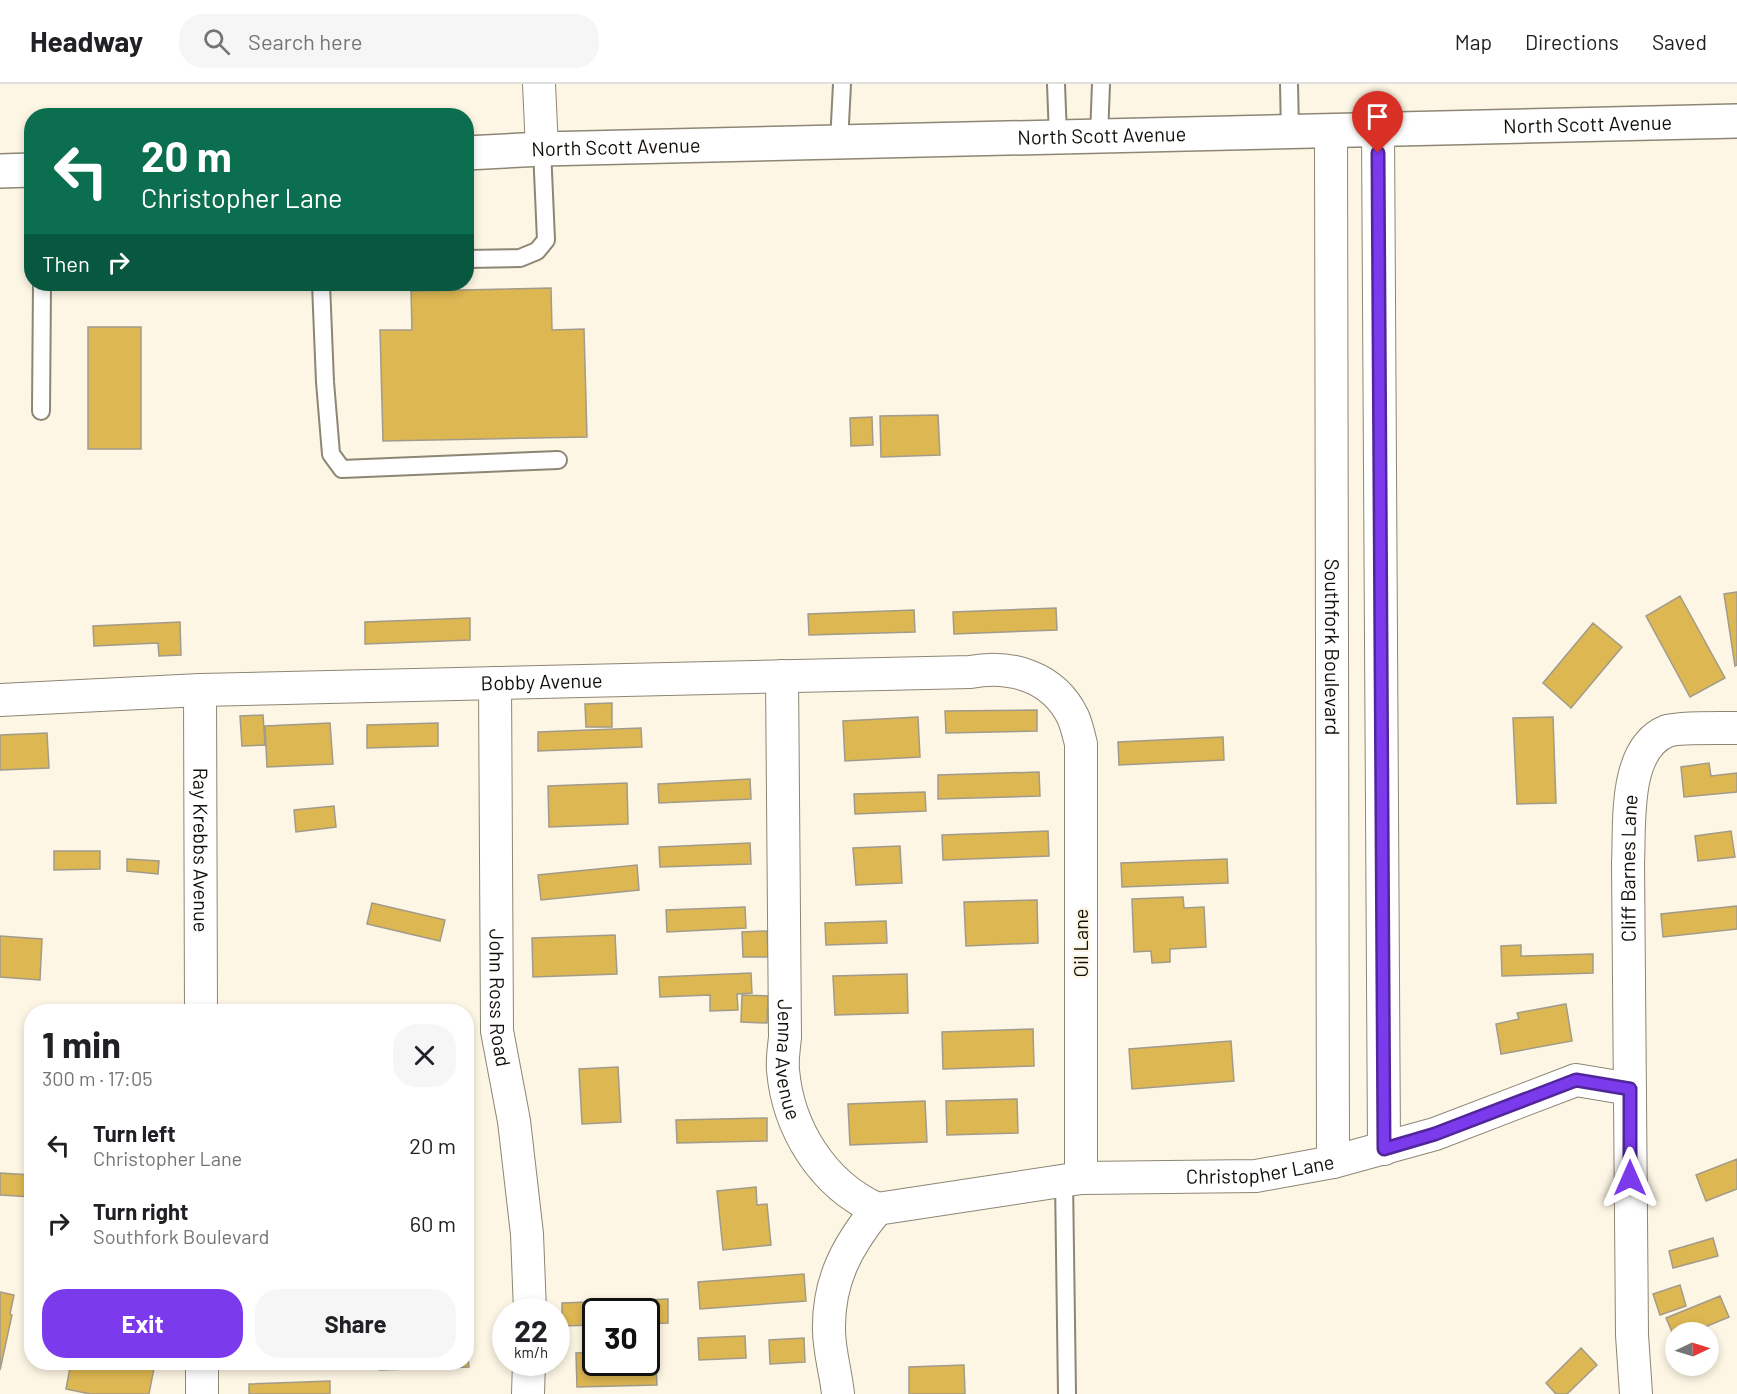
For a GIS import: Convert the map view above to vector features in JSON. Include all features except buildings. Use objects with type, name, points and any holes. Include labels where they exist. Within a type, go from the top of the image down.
[{"type":"main road","name":"North Scott Avenue","points":[[474,153],[542,149],[1737,122]]},
{"type":"main road","points":[[0,171],[24,170]]},
{"type":"street","points":[[538,84],[542,149]]},
{"type":"street","points":[[1378,129],[1384,1149]]},
{"type":"street","name":"Southfork Boulevard","points":[[1330,131],[1334,1162]]},
{"type":"street","name":"Bobby Avenue","points":[[0,700],[200,690],[1010,670],[1034,677],[1054,692],[1069,710]]},
{"type":"street","name":"Jenna Avenue","points":[[782,676],[785,1026],[783,1068],[788,1102],[800,1134],[816,1161],[843,1187],[877,1209]]},
{"type":"street","name":"John Ross Road","points":[[495,683],[497,1031],[514,1121],[527,1234],[529,1298]]},
{"type":"street","name":"Ray Krebbs Avenue","points":[[200,690],[201,1004]]},
{"type":"street","name":"Oil Lane","points":[[1069,710],[1081,744],[1073,1179]]},
{"type":"street","name":"Cliff Barnes Lane","points":[[1636,1394],[1632,1335],[1628,863],[1632,786],[1638,761],[1650,742],[1668,730],[1737,728]]},
{"type":"street","name":"Christopher Lane","points":[[877,1209],[1073,1179],[1256,1176],[1334,1162],[1435,1134],[1576,1080],[1630,1089]]},
{"type":"street","points":[[838,1394],[829,1332],[831,1299],[839,1268],[856,1234],[877,1209]]},
{"type":"street","points":[[202,1370],[202,1394]]},
{"type":"street","points":[[528,1394],[529,1376]]},
{"type":"lane","points":[[839,143],[842,84]]},
{"type":"lane","points":[[1056,84],[1058,137]]},
{"type":"lane","points":[[1099,137],[1101,84]]},
{"type":"lane","points":[[1289,84],[1290,132]]},
{"type":"lane","points":[[474,259],[520,258],[537,251],[546,240],[542,149]]},
{"type":"lane","points":[[41,411],[42,291]]},
{"type":"lane","points":[[321,291],[331,454],[342,469],[558,460]]},
{"type":"lane","points":[[1067,1394],[1073,1179]]},
{"type":"route","points":[[1378,153],[1384,1149],[1435,1134],[1576,1080],[1630,1089],[1630,1178]]}]
